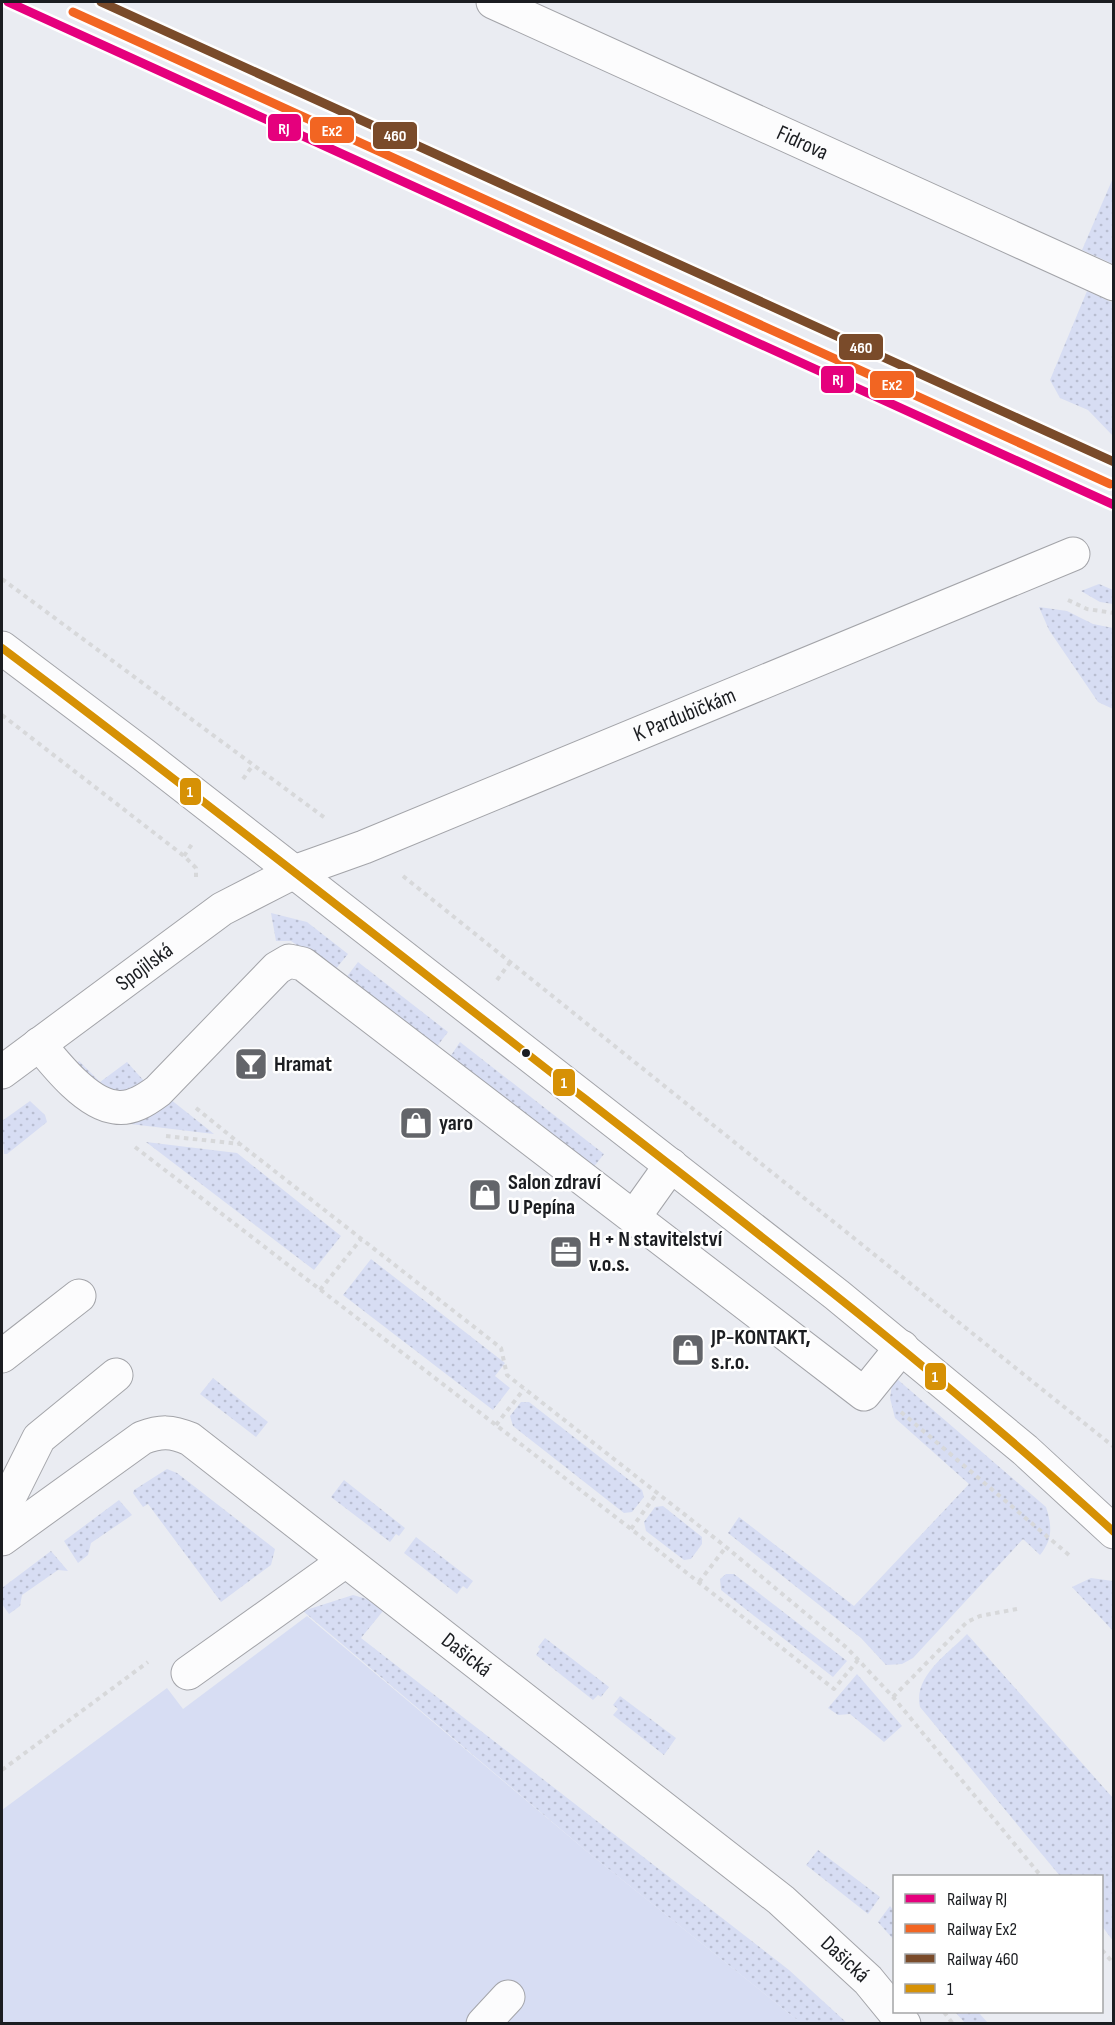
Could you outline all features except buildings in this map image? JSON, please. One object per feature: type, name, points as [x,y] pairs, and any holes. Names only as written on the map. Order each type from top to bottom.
[{"type":"street","name":"Fidrova","points":[[493,2],[1113,284]]},
{"type":"street","name":"K Pardubičkám","points":[[294,872],[364,848],[1073,554]]},
{"type":"street","points":[[2,648],[294,872],[902,1347],[1025,1450],[1113,1532]]},
{"type":"street","name":"Spojilská","points":[[2,1072],[222,909],[294,872]]},
{"type":"street","points":[[39,1044],[80,1088],[96,1100],[115,1107],[135,1105],[166,1083],[277,968],[289,961],[303,964],[864,1394],[902,1347]]},
{"type":"street","points":[[634,1217],[671,1165]]},
{"type":"street","points":[[2,1356],[79,1296]]},
{"type":"street","points":[[8,1516],[39,1438],[116,1375]]},
{"type":"street","name":"Dašická","points":[[8,1516],[142,1438],[158,1432],[173,1432],[207,1450],[345,1561],[781,1900],[868,1980],[893,2011]]},
{"type":"street","points":[[188,1673],[345,1561]]},
{"type":"street","points":[[483,2024],[508,1997]]},
{"type":"path","points":[[2,579],[364,848],[501,954],[1113,1447]]},
{"type":"path","points":[[1072,603],[1088,609],[1113,613]]},
{"type":"path","points":[[2,715],[184,856],[196,868],[195,886]]},
{"type":"path","points":[[166,1083],[240,1144],[501,1348],[507,1375],[726,1547],[858,1660],[893,1697],[1040,1875]]},
{"type":"path","points":[[160,1135],[240,1144]]},
{"type":"path","points":[[134,1146],[631,1529],[834,1689],[858,1660]]},
{"type":"path","points":[[320,1290],[361,1239]]},
{"type":"path","points":[[871,1386],[1069,1555]]},
{"type":"path","points":[[496,1425],[524,1389]]},
{"type":"path","points":[[631,1529],[657,1493]]},
{"type":"path","points":[[699,1582],[726,1547]]},
{"type":"path","points":[[893,1697],[967,1622],[980,1616],[1017,1610]]},
{"type":"path","points":[[1103,1952],[1113,1964]]},
{"type":"shaded area","points":[[1113,178],[1114,264],[1082,250]]},
{"type":"shaded area","points":[[1087,291],[1113,303],[1113,436],[1088,410],[1060,398],[1050,380]]},
{"type":"shaded area","points":[[1099,584],[1113,590],[1113,604],[1100,602],[1081,591]]},
{"type":"shaded area","points":[[1039,607],[1067,611],[1093,624],[1113,628],[1113,709],[1098,702],[1049,630]]},
{"type":"shaded area","points":[[271,913],[307,922],[348,954],[334,971],[291,941],[276,941]]},
{"type":"shaded area","points":[[358,962],[448,1032],[435,1049],[345,979]]},
{"type":"shaded area","points":[[460,1042],[604,1154],[592,1169],[448,1060]]},
{"type":"shaded area","points":[[79,1061],[100,1082],[127,1062],[145,1082],[124,1091],[108,1090],[73,1067]]},
{"type":"shaded area","points":[[170,1099],[214,1134],[122,1123]]},
{"type":"shaded area","points":[[30,1101],[45,1115],[47,1122],[4,1154],[2,1121]]},
{"type":"shaded area","points":[[146,1142],[237,1153],[341,1236],[314,1270]]},
{"type":"shaded area","points":[[371,1259],[505,1363],[495,1376],[510,1388],[493,1410],[343,1295]]},
{"type":"shaded area","points":[[213,1378],[268,1422],[256,1437],[200,1394]]},
{"type":"shaded area","points":[[897,1379],[1046,1507],[1050,1532],[1040,1555],[1023,1539],[913,1658],[902,1664],[886,1665],[861,1638],[728,1533],[739,1517],[854,1606],[969,1484],[895,1418],[890,1398],[892,1385]]},
{"type":"shaded area","points":[[521,1402],[529,1402],[642,1490],[644,1497],[632,1512],[624,1513],[513,1426],[510,1416]]},
{"type":"shaded area","points":[[167,1469],[177,1473],[275,1549],[271,1565],[221,1602],[148,1504],[143,1507],[133,1493],[134,1490]]},
{"type":"shaded area","points":[[344,1480],[405,1528],[399,1536],[396,1534],[390,1542],[331,1497]]},
{"type":"shaded area","points":[[119,1500],[132,1515],[91,1543],[88,1555],[78,1563],[64,1541]]},
{"type":"shaded area","points":[[663,1506],[702,1537],[702,1544],[691,1559],[684,1560],[646,1531],[644,1522],[655,1507]]},
{"type":"shaded area","points":[[416,1537],[473,1581],[467,1589],[463,1586],[457,1594],[404,1553]]},
{"type":"shaded area","points":[[51,1551],[68,1571],[58,1570],[22,1595],[20,1606],[9,1614],[2,1604],[2,1588]]},
{"type":"shaded area","points":[[726,1574],[734,1574],[847,1661],[833,1677],[721,1590],[720,1579]]},
{"type":"shaded area","points":[[1091,1578],[1113,1581],[1113,1631],[1072,1587]]},
{"type":"shaded area","points":[[353,1595],[367,1599],[383,1611],[361,1638],[789,1970],[847,2023],[801,2023],[590,1854],[303,1611]]},
{"type":"shaded area","points":[[307,1616],[590,1854],[801,2023],[2,2023],[2,1810],[167,1688],[183,1709]]},
{"type":"shaded area","points":[[967,1634],[1113,1798],[1113,1941],[1103,1927],[1103,1875],[1059,1875],[920,1707],[919,1696],[922,1685],[942,1658]]},
{"type":"shaded area","points":[[545,1638],[609,1687],[601,1697],[598,1695],[593,1700],[536,1655],[540,1649],[538,1647]]},
{"type":"shaded area","points":[[857,1674],[902,1726],[884,1742],[850,1714],[838,1715],[828,1708]]},
{"type":"shaded area","points":[[620,1696],[676,1738],[664,1755],[613,1715],[618,1709],[613,1705]]},
{"type":"shaded area","points":[[818,1850],[880,1897],[868,1914],[806,1865]]},
{"type":"shaded area","points":[[890,1906],[893,1910],[893,1939],[878,1922]]},
{"type":"shaded area","points":[[956,2013],[979,2013],[988,2023],[965,2023]]},
{"type":"rail line","name":"RJ","points":[[8,2],[1114,505]]},
{"type":"rail line","name":"460","points":[[101,2],[1114,462]]},
{"type":"rail line","name":"Ex2","points":[[73,12],[1110,484]]},
{"type":"transit line","name":"1","points":[[2,648],[221,815],[786,1256],[985,1418],[1114,1532]]},
{"type":"place","name":"Hramat","points":[[251,1064]]},
{"type":"place","name":"yaro","points":[[416,1123]]},
{"type":"place","name":"Salon zdraví U Pepína","points":[[485,1195]]},
{"type":"place","name":"H + N stavitelství v.o.s.","points":[[566,1252]]},
{"type":"place","name":"JP-KONTAKT, s.r.o.","points":[[688,1350]]}]
